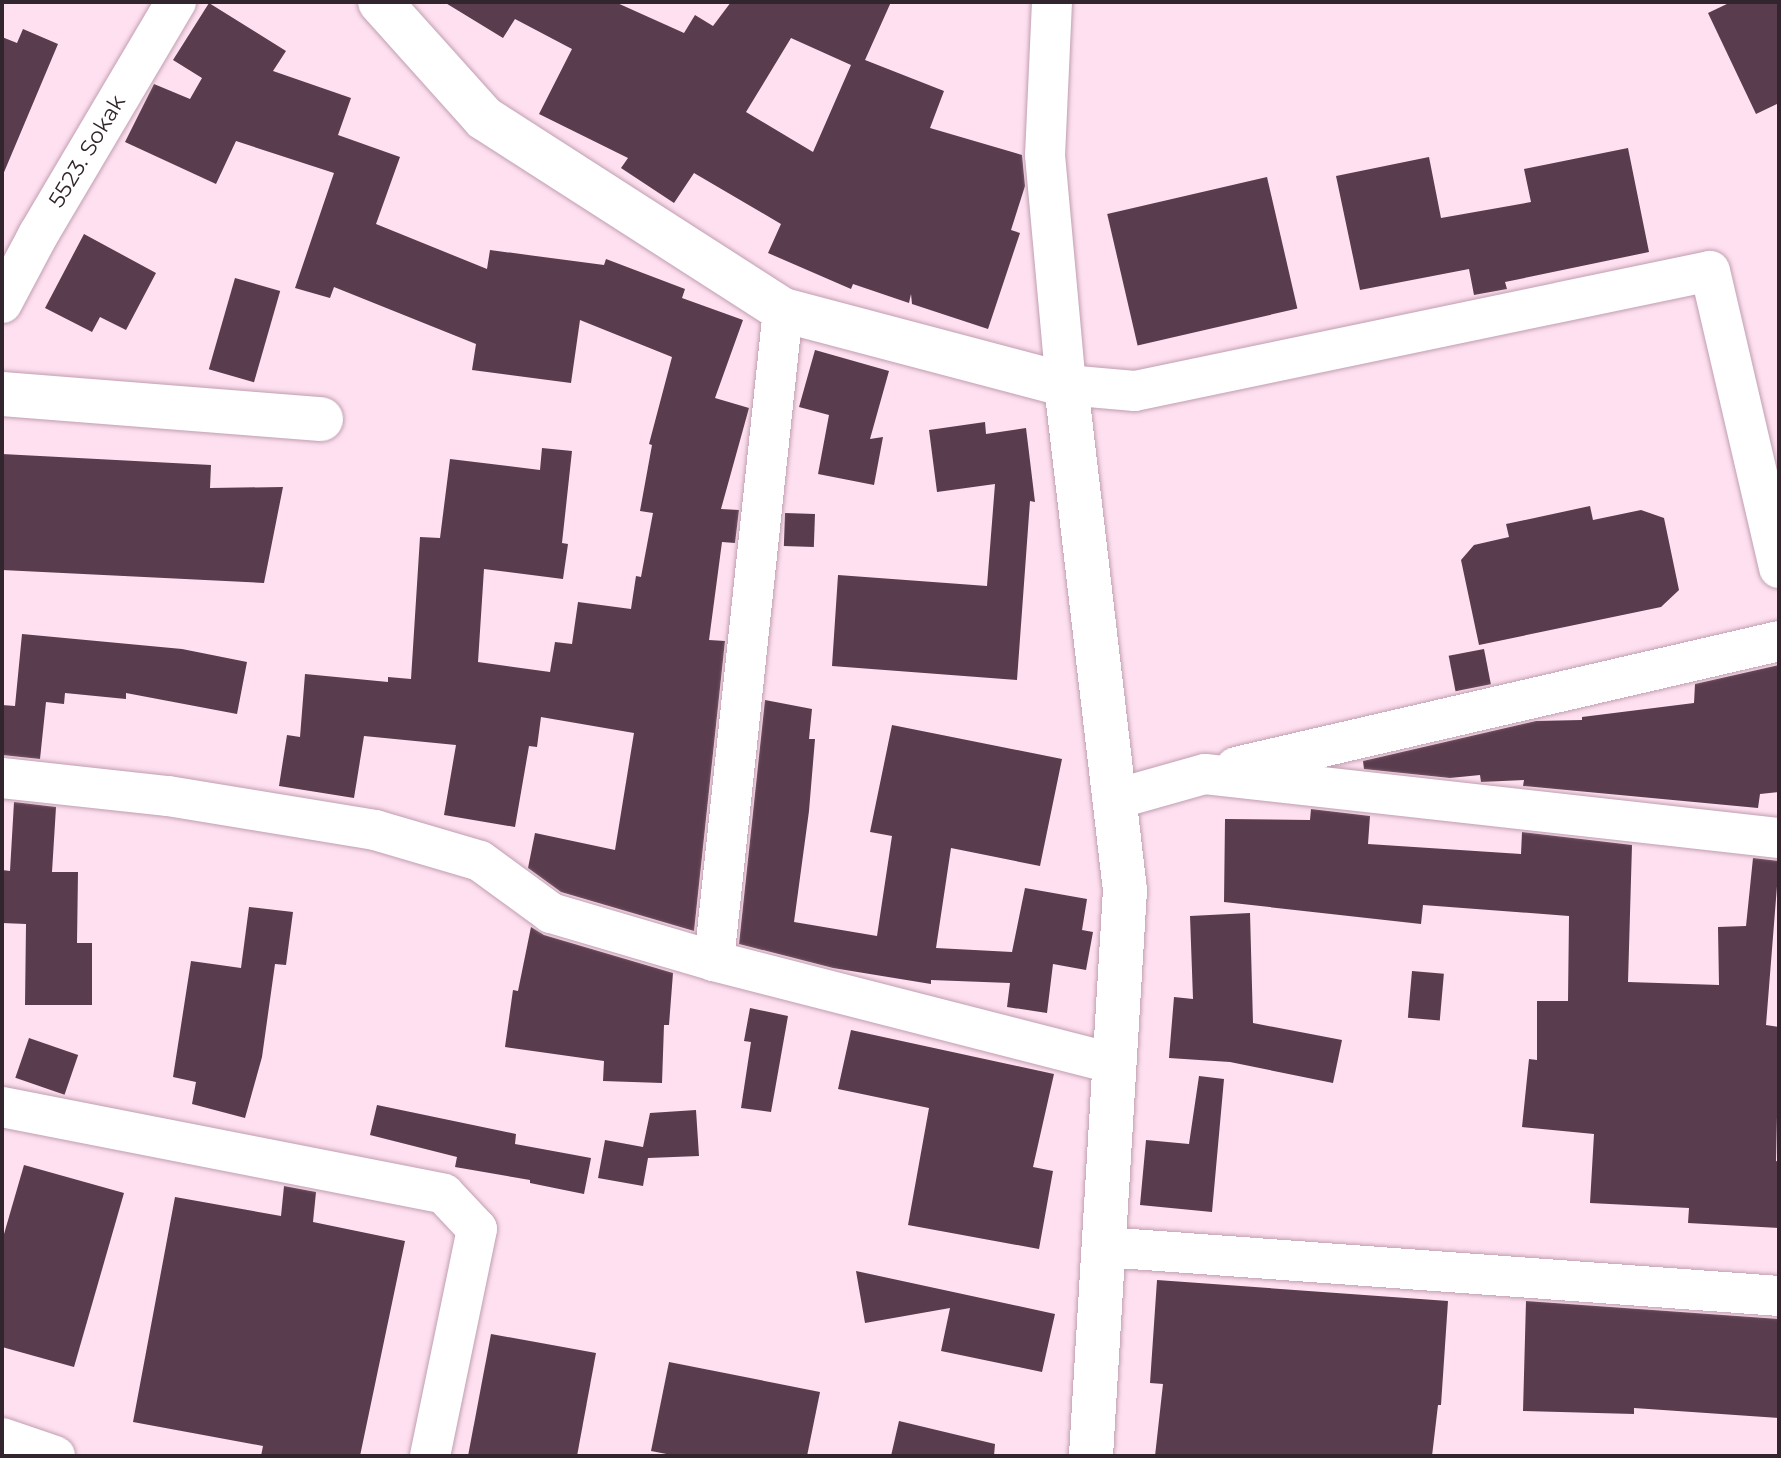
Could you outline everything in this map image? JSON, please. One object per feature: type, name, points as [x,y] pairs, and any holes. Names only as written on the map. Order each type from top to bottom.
[{"type":"street","name":"5523. Sokak","points":[[2,303],[38,235],[176,2]]},
{"type":"street","points":[[380,2],[484,118],[783,310],[1066,385],[1135,391],[1710,271],[1779,568]]},
{"type":"street","points":[[1052,2],[1045,155],[1066,385],[1125,890],[1091,1456]]},
{"type":"street","points":[[714,961],[783,310]]},
{"type":"street","points":[[2,394],[321,419]]},
{"type":"street","points":[[1116,799],[1205,774],[1779,641]]},
{"type":"street","points":[[1205,774],[1779,838]]},
{"type":"street","points":[[2,778],[168,796],[375,830],[480,861],[551,913],[714,961],[1114,1064]]},
{"type":"street","points":[[2,1107],[444,1194],[477,1229],[463,1311],[430,1456]]},
{"type":"street","points":[[1104,1247],[1779,1296]]},
{"type":"street","points":[[2,1438],[55,1456]]},
{"type":"building","points":[[444,2],[615,2],[684,33],[695,15],[713,26],[731,2],[891,2],[865,60],[944,91],[930,128],[1022,155],[1025,186],[1011,230],[1020,233],[988,329],[912,304],[911,294],[909,303],[853,284],[851,289],[768,253],[781,224],[694,173],[674,203],[621,168],[628,158],[539,114],[572,49],[515,19],[503,38]],"holes":[[[791,38],[851,65],[813,152],[746,112]]]},
{"type":"building","points":[[1731,2],[1779,2],[1779,103],[1756,114],[1708,13]]},
{"type":"building","points":[[209,3],[286,51],[273,71],[351,98],[338,135],[400,157],[376,224],[487,269],[490,250],[604,265],[606,259],[685,289],[682,298],[743,320],[715,398],[749,408],[721,509],[739,510],[735,543],[722,542],[709,640],[725,641],[694,931],[561,892],[528,868],[535,833],[615,850],[634,733],[541,717],[537,747],[529,746],[515,827],[444,815],[456,745],[364,736],[354,798],[279,786],[287,735],[300,737],[305,674],[388,682],[388,677],[411,679],[420,537],[440,538],[450,459],[540,470],[542,448],[572,451],[562,543],[568,544],[563,579],[484,569],[478,662],[550,672],[555,642],[572,644],[578,602],[631,609],[636,576],[641,577],[653,513],[640,511],[652,445],[649,444],[672,357],[580,320],[571,383],[472,370],[476,344],[334,287],[330,298],[295,288],[334,173],[236,141],[216,184],[125,142],[154,84],[190,99],[202,78],[173,60]]},
{"type":"building","points":[[23,29],[58,44],[2,177],[2,37],[17,43]]},
{"type":"building","points":[[1628,148],[1649,252],[1505,282],[1507,289],[1474,295],[1469,269],[1360,290],[1336,176],[1429,157],[1441,218],[1531,202],[1524,169]]},
{"type":"building","points":[[1267,177],[1297,309],[1138,345],[1107,214]]},
{"type":"building","points":[[84,234],[156,273],[126,330],[100,317],[92,332],[45,308]]},
{"type":"building","points":[[235,278],[280,291],[254,382],[209,369]]},
{"type":"building","points":[[815,350],[889,371],[870,439],[883,437],[874,485],[818,474],[829,415],[799,407]]},
{"type":"building","points":[[985,422],[986,434],[1026,428],[1035,502],[1030,501],[1017,680],[832,666],[838,575],[987,586],[995,484],[937,492],[929,430]]},
{"type":"building","points":[[2,454],[211,465],[210,488],[283,487],[264,583],[2,570]]},
{"type":"building","points":[[1590,506],[1593,520],[1641,510],[1664,518],[1679,590],[1661,607],[1479,645],[1461,560],[1474,545],[1509,537],[1506,524]]},
{"type":"building","points":[[785,513],[815,514],[814,547],[784,546]]},
{"type":"building","points":[[22,634],[182,649],[247,662],[237,714],[126,693],[126,699],[65,693],[64,704],[46,702],[40,759],[2,755],[2,705],[15,706]]},
{"type":"building","points":[[1484,649],[1491,684],[1456,691],[1449,656]]},
{"type":"building","points":[[1779,665],[1779,792],[1760,794],[1758,808],[1523,786],[1524,780],[1481,782],[1480,775],[1450,778],[1364,769],[1363,761],[1536,721],[1582,720],[1582,717],[1694,703],[1695,684]]},
{"type":"building","points":[[765,700],[812,709],[809,739],[815,739],[809,811],[794,922],[877,936],[892,836],[870,832],[892,725],[1062,759],[1040,866],[951,848],[936,948],[1012,952],[1025,888],[1087,899],[1082,930],[1093,932],[1086,970],[1053,964],[1047,1013],[1007,1007],[1010,983],[931,980],[931,984],[833,968],[739,944]]},
{"type":"building","points":[[14,802],[56,807],[52,872],[78,872],[77,943],[92,943],[92,1005],[25,1005],[26,924],[2,923],[2,870],[10,871]]},
{"type":"building","points":[[1311,809],[1370,816],[1368,844],[1521,854],[1522,832],[1632,845],[1628,982],[1719,985],[1718,927],[1746,926],[1753,858],[1779,861],[1766,1025],[1779,1027],[1776,1161],[1779,1162],[1779,1228],[1688,1223],[1689,1208],[1590,1203],[1594,1134],[1522,1127],[1529,1059],[1537,1060],[1537,1001],[1568,1001],[1569,916],[1423,905],[1421,924],[1224,902],[1225,819],[1310,820]]},
{"type":"building","points":[[249,907],[293,912],[286,965],[275,964],[262,1057],[245,1118],[192,1104],[196,1082],[173,1077],[191,961],[241,968]]},
{"type":"building","points":[[1250,913],[1253,1023],[1342,1040],[1333,1083],[1230,1062],[1169,1058],[1174,997],[1193,999],[1190,916]]},
{"type":"building","points":[[531,927],[544,935],[673,973],[669,1025],[664,1025],[662,1083],[603,1081],[604,1061],[505,1047],[513,990],[518,991]]},
{"type":"building","points":[[1412,971],[1444,974],[1440,1021],[1408,1018]]},
{"type":"building","points":[[750,1008],[788,1016],[771,1112],[741,1108],[751,1042],[744,1041]]},
{"type":"building","points":[[851,1030],[1054,1074],[1033,1167],[1053,1171],[1039,1249],[908,1225],[929,1108],[838,1089]]},
{"type":"building","points":[[29,1038],[78,1055],[64,1095],[15,1078]]},
{"type":"building","points":[[1199,1076],[1224,1079],[1212,1212],[1140,1205],[1146,1140],[1189,1144]]},
{"type":"building","points":[[377,1105],[516,1134],[515,1144],[591,1158],[584,1194],[530,1183],[530,1180],[455,1167],[457,1157],[370,1135]]},
{"type":"building","points":[[696,1110],[699,1156],[648,1158],[643,1186],[598,1178],[605,1140],[643,1147],[650,1113]]},
{"type":"building","points":[[24,1165],[124,1193],[74,1367],[2,1347],[2,1241]]},
{"type":"building","points":[[284,1186],[316,1192],[313,1222],[405,1241],[360,1456],[261,1456],[263,1446],[133,1422],[175,1197],[281,1216]]},
{"type":"building","points":[[856,1271],[1055,1314],[1042,1372],[941,1351],[950,1308],[865,1323]]},
{"type":"building","points":[[1157,1280],[1448,1301],[1441,1405],[1438,1405],[1432,1456],[1155,1456],[1163,1384],[1150,1383]]},
{"type":"building","points":[[1526,1301],[1779,1319],[1779,1418],[1634,1408],[1634,1414],[1523,1411]]},
{"type":"building","points":[[491,1334],[596,1353],[577,1456],[468,1456]]},
{"type":"building","points":[[669,1362],[820,1392],[807,1456],[677,1456],[651,1451]]},
{"type":"building","points":[[899,1421],[995,1444],[994,1456],[891,1456]]}]
